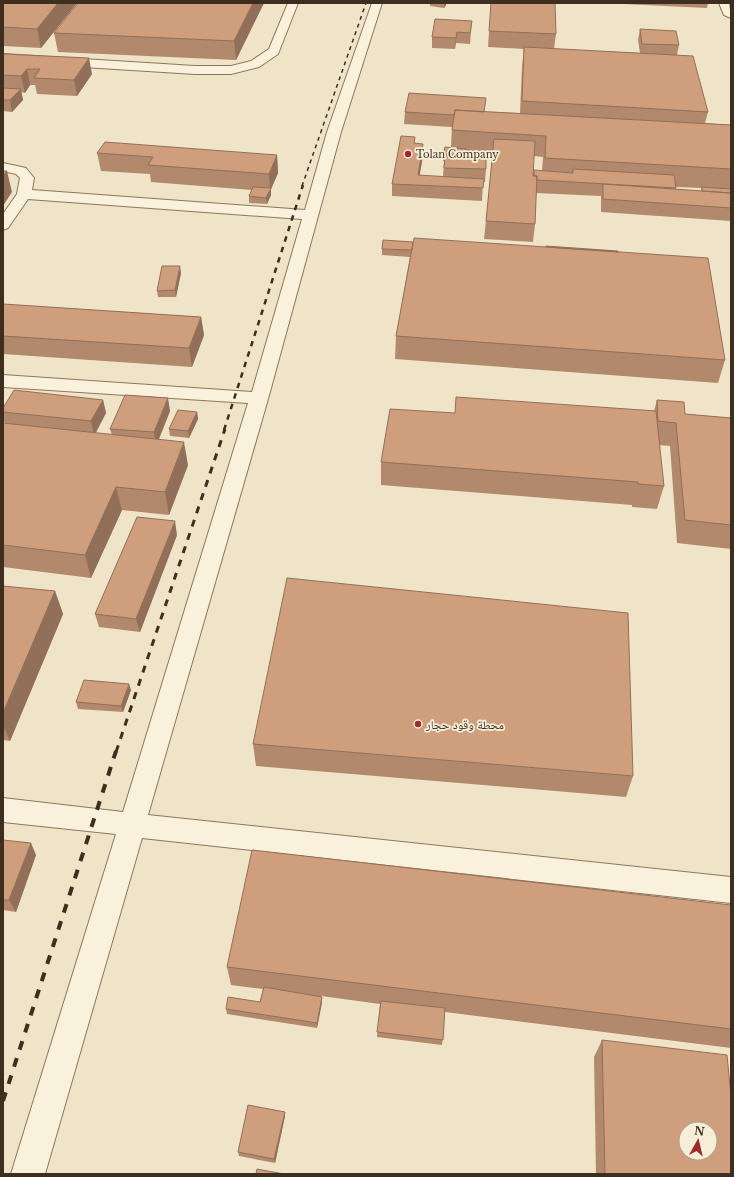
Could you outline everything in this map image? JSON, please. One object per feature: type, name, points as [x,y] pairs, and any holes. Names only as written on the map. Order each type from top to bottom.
[{"type":"street","points":[[3,58],[194,70],[231,70],[255,64],[274,51],[293,3]]},
{"type":"street","points":[[28,1174],[259,399],[334,132],[377,3]]},
{"type":"street","points":[[724,3],[728,13],[731,15]]},
{"type":"street","points":[[3,167],[20,171],[27,178],[24,194],[3,225]]},
{"type":"street","points":[[24,194],[144,204],[311,214]]},
{"type":"street","points":[[3,381],[236,396],[259,399]]},
{"type":"street","points":[[3,810],[731,890]]},
{"type":"building","points":[[3,3],[58,3],[37,29],[3,27]]},
{"type":"building","points":[[78,3],[253,3],[234,41],[54,33]]},
{"type":"building","points":[[491,3],[555,3],[556,34],[489,31]]},
{"type":"building","points":[[435,19],[472,21],[470,33],[457,32],[456,38],[432,37]]},
{"type":"building","points":[[640,29],[676,31],[679,45],[642,44]]},
{"type":"building","points":[[524,47],[693,56],[708,112],[522,101]]},
{"type":"building","points":[[3,54],[89,58],[74,80],[34,78],[40,69],[27,69],[21,76],[3,75]]},
{"type":"building","points":[[3,88],[21,89],[10,100],[3,100]]},
{"type":"building","points":[[409,93],[486,98],[484,112],[455,110],[454,115],[405,112]]},
{"type":"building","points":[[455,110],[731,125],[731,169],[545,158],[546,136],[452,130]]},
{"type":"building","points":[[401,136],[415,137],[414,143],[423,144],[418,175],[484,179],[483,188],[392,184]]},
{"type":"building","points":[[494,139],[535,141],[533,176],[537,176],[535,224],[486,221]]},
{"type":"building","points":[[105,142],[277,155],[269,174],[148,165],[153,157],[97,153]]},
{"type":"building","points":[[445,147],[466,149],[464,156],[443,154]]},
{"type":"building","points":[[466,155],[486,156],[486,169],[444,168],[445,157],[466,158]]},
{"type":"building","points":[[573,169],[674,175],[676,188],[537,180],[537,176],[534,176],[534,170],[573,173]]},
{"type":"building","points":[[603,184],[731,193],[731,208],[603,199]]},
{"type":"building","points":[[253,187],[271,188],[266,198],[249,196]]},
{"type":"building","points":[[702,187],[731,189],[731,193],[702,191]]},
{"type":"building","points":[[414,238],[708,258],[725,360],[396,336]]},
{"type":"building","points":[[383,240],[413,242],[412,250],[382,249]]},
{"type":"building","points":[[546,247],[618,251],[618,252]]},
{"type":"building","points":[[162,266],[180,266],[175,290],[157,291]]},
{"type":"building","points":[[3,304],[201,317],[189,348],[3,336]]},
{"type":"building","points":[[14,390],[103,400],[91,421],[3,412],[3,408]]},
{"type":"building","points":[[125,395],[168,398],[154,432],[110,429]]},
{"type":"building","points":[[456,397],[656,411],[664,486],[638,484],[638,482],[381,462],[390,409],[455,413]]},
{"type":"building","points":[[657,400],[684,402],[685,414],[731,418],[731,525],[685,520],[676,423],[658,421]]},
{"type":"building","points":[[178,410],[197,412],[188,431],[169,429]]},
{"type":"building","points":[[3,423],[184,442],[165,492],[116,487],[85,555],[3,545]]},
{"type":"building","points":[[137,517],[175,521],[136,619],[95,614]]},
{"type":"building","points":[[287,578],[628,613],[633,776],[253,744]]},
{"type":"building","points":[[3,586],[55,591],[3,713]]},
{"type":"building","points":[[84,680],[129,684],[121,706],[76,702]]},
{"type":"building","points":[[3,840],[31,843],[9,900],[3,900]]},
{"type":"building","points":[[252,850],[731,905],[731,1029],[227,967]]},
{"type":"building","points":[[264,987],[322,997],[317,1023],[226,1009],[228,997],[260,1002]]},
{"type":"building","points":[[381,1001],[445,1008],[443,1040],[377,1032]]},
{"type":"building","points":[[602,1040],[727,1055],[731,1096],[731,1174],[605,1174]]},
{"type":"building","points":[[248,1105],[285,1112],[274,1159],[238,1152]]},
{"type":"building","points":[[257,1169],[284,1174],[256,1174]]},
{"type":"railway","points":[[302,186],[366,3]]},
{"type":"railway","points":[[224,430],[303,185]]},
{"type":"railway","points":[[116,752],[225,429]]},
{"type":"railway","points":[[3,1101],[116,751]]},
{"type":"place","name":"Tolan Company","points":[[408,154]]},
{"type":"place","name":"محطة وقود حجار","points":[[418,724]]}]
